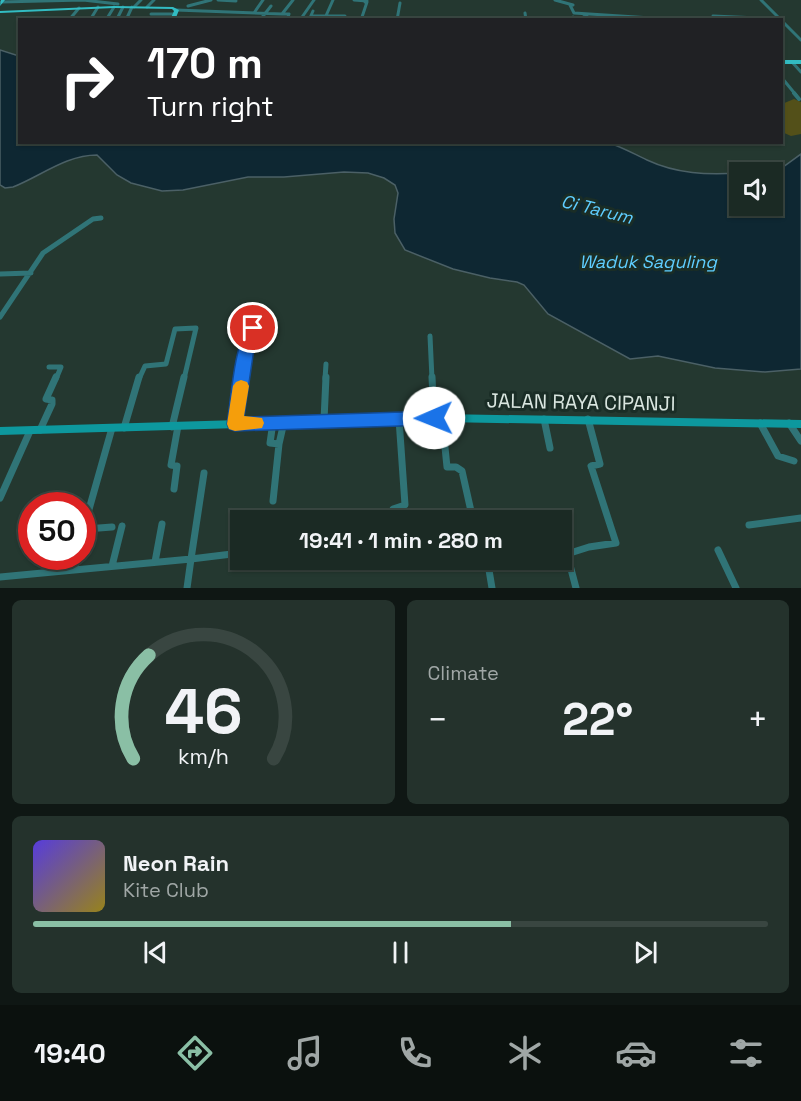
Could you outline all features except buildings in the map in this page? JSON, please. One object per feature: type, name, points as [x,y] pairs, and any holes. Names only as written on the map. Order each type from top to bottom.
[{"type":"highway","points":[[0,12],[118,6],[147,7],[175,11],[173,18]]},
{"type":"highway","points":[[783,62],[801,62]]},
{"type":"main road","name":"JALAN RAYA CIPANJI","points":[[0,431],[438,418],[801,424]]},
{"type":"street","points":[[41,10],[50,0]]},
{"type":"street","points":[[1,2],[83,0],[118,6]]},
{"type":"street","points":[[127,18],[133,7],[141,0]]},
{"type":"street","points":[[147,7],[154,0]]},
{"type":"street","points":[[175,11],[211,0]]},
{"type":"street","points":[[218,0],[236,1]]},
{"type":"street","points":[[248,18],[263,0]]},
{"type":"street","points":[[282,14],[293,0]]},
{"type":"street","points":[[301,18],[314,0]]},
{"type":"street","points":[[325,18],[333,0]]},
{"type":"street","points":[[354,0],[368,0]]},
{"type":"street","points":[[557,1],[568,0],[573,4],[570,6],[573,13],[652,18]]},
{"type":"street","points":[[761,0],[781,18]]},
{"type":"street","points":[[557,1],[570,6]]},
{"type":"street","points":[[397,18],[400,3]]},
{"type":"street","points":[[118,6],[118,17]]},
{"type":"street","points":[[108,18],[118,6]]},
{"type":"street","points":[[261,18],[271,6]]},
{"type":"street","points":[[71,18],[79,8]]},
{"type":"street","points":[[91,18],[98,8]]},
{"type":"street","points":[[605,8],[608,15]]},
{"type":"street","points":[[151,14],[194,9],[211,12],[290,14],[288,18]]},
{"type":"street","points":[[313,11],[310,18],[345,16]]},
{"type":"street","points":[[525,13],[526,18]]},
{"type":"street","points":[[582,13],[589,18]]},
{"type":"street","points":[[713,16],[759,18]]},
{"type":"street","points":[[783,20],[801,40]]},
{"type":"street","points":[[792,62],[801,72]]},
{"type":"street","points":[[783,79],[799,99]]},
{"type":"street","points":[[0,317],[46,250],[69,238],[93,219],[101,218]]},
{"type":"street","points":[[0,274],[31,273]]},
{"type":"street","points":[[235,424],[247,349],[259,307]]},
{"type":"street","points":[[124,428],[140,374],[145,366],[166,364],[175,329],[196,328],[175,427],[171,465],[177,466],[174,489]]},
{"type":"street","points":[[429,336],[438,418],[447,467],[456,467],[462,471],[471,510]]},
{"type":"street","points":[[324,420],[326,364]]},
{"type":"street","points":[[40,430],[52,404],[52,400],[46,399],[61,367],[49,367]]},
{"type":"street","points":[[393,510],[405,505],[399,419]]},
{"type":"street","points":[[544,419],[550,448]]},
{"type":"street","points":[[576,588],[567,554],[589,547],[616,543],[591,466],[600,464],[588,419]]},
{"type":"street","points":[[273,422],[270,442],[279,444]]},
{"type":"street","points":[[273,501],[279,444],[284,422]]},
{"type":"street","points":[[760,423],[778,456],[794,461]]},
{"type":"street","points":[[789,423],[801,441]]},
{"type":"street","points":[[112,428],[84,527],[86,529],[112,527]]},
{"type":"street","points":[[0,498],[30,431]]},
{"type":"street","points":[[187,588],[204,473]]},
{"type":"street","points":[[749,525],[801,518]]},
{"type":"street","points":[[155,562],[162,524]]},
{"type":"street","points":[[112,566],[122,526]]},
{"type":"street","points":[[718,550],[736,588]]},
{"type":"street","points":[[96,568],[230,555]]},
{"type":"street","points":[[0,577],[74,570]]},
{"type":"street","points":[[489,570],[492,588]]},
{"type":"shaded area","points":[[794,99],[801,102],[801,134],[791,136],[783,132],[783,104]]},
{"type":"water","name":"Waduk Saguling","points":[[0,50],[18,56],[18,144],[611,144],[658,165],[681,171],[729,173],[729,216],[783,216],[783,167],[801,154],[801,369],[765,372],[715,368],[658,356],[630,359],[548,314],[524,285],[453,269],[405,250],[395,233],[394,219],[398,193],[395,185],[384,178],[368,173],[248,177],[183,190],[162,191],[131,183],[117,175],[97,155],[75,158],[13,187],[5,188],[0,185]]},
{"type":"slow traffic","points":[[241,386],[235,424],[256,423]]},
{"type":"route","points":[[253,328],[247,349],[235,424],[434,418]]},
{"type":"water label","name":"Ci Tarum","points":[[597,209]]}]
